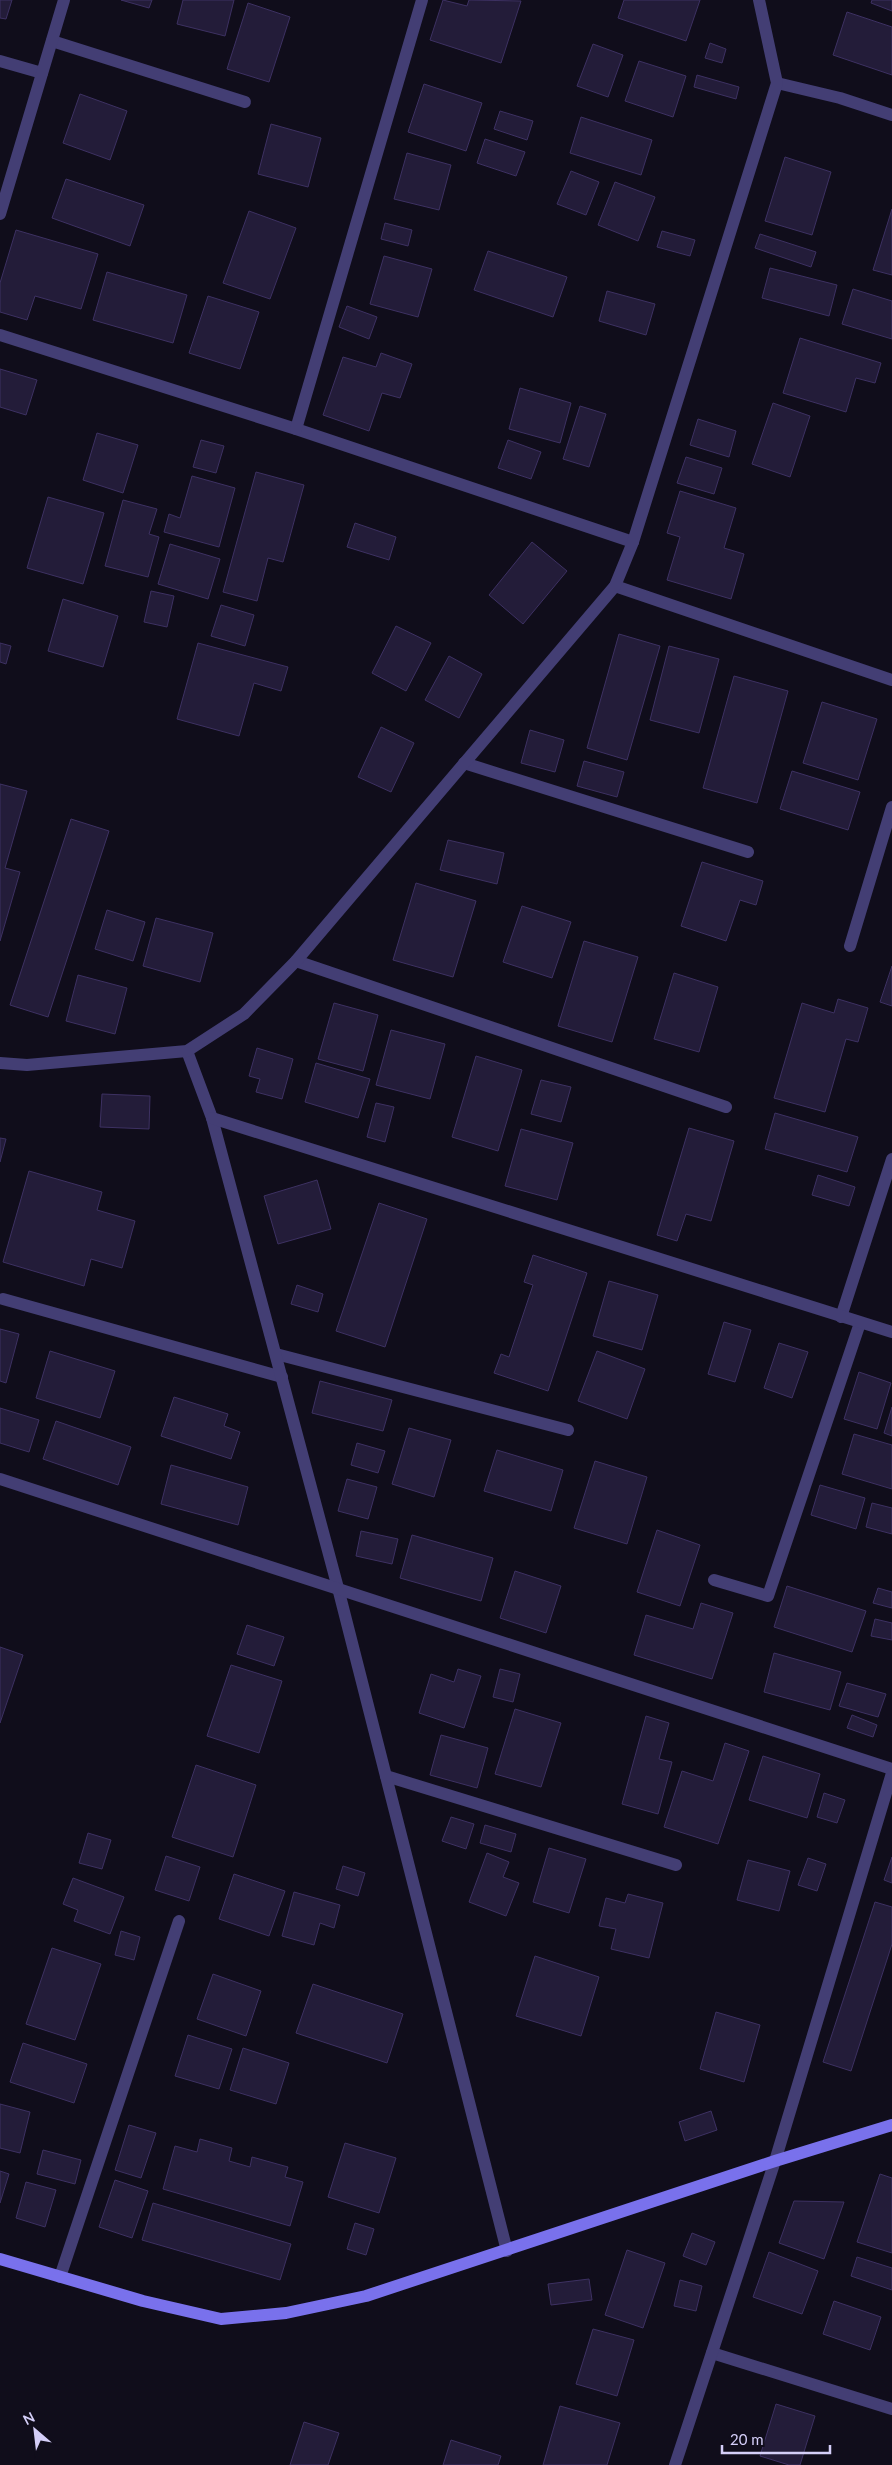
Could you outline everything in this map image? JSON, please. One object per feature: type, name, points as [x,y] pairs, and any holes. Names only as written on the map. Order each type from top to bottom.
[{"type":"street","points":[[0,214],[64,0]]},
{"type":"street","points":[[296,429],[422,0]]},
{"type":"street","points":[[0,1063],[27,1065],[187,1051],[244,1014],[296,961],[615,586],[633,542],[777,83],[759,0]]},
{"type":"street","points":[[52,41],[245,102]]},
{"type":"street","points":[[0,61],[42,73]]},
{"type":"street","points":[[777,83],[840,98],[892,115]]},
{"type":"street","points":[[0,335],[296,429],[633,542]]},
{"type":"street","points":[[615,586],[892,680]]},
{"type":"street","points":[[464,763],[748,852]]},
{"type":"street","points":[[850,946],[892,807]]},
{"type":"street","points":[[296,961],[726,1107]]},
{"type":"street","points":[[187,1051],[212,1118],[276,1354],[338,1588],[507,2251]]},
{"type":"street","points":[[212,1118],[892,1332]]},
{"type":"street","points":[[841,1317],[892,1158]]},
{"type":"street","points":[[3,1299],[282,1377]]},
{"type":"street","points":[[714,1580],[768,1596],[860,1323]]},
{"type":"street","points":[[276,1354],[568,1430]]},
{"type":"street","points":[[0,1479],[892,1769]]},
{"type":"street","points":[[675,2465],[775,2161],[892,1774]]},
{"type":"street","points":[[386,1776],[676,1865]]},
{"type":"street","points":[[60,2277],[179,1922]]},
{"type":"street","points":[[0,2259],[143,2301],[221,2318],[286,2313],[366,2296],[775,2161],[892,2125]]},
{"type":"street","points":[[712,2354],[892,2409]]},
{"type":"building","points":[[0,0],[12,0],[6,19],[0,18]]},
{"type":"building","points":[[121,0],[152,0],[149,8]]},
{"type":"building","points":[[183,0],[234,0],[225,36],[177,24]]},
{"type":"building","points":[[443,0],[467,6],[469,0],[521,1],[501,63],[430,40]]},
{"type":"building","points":[[624,0],[700,0],[686,41],[618,18]]},
{"type":"building","points":[[872,0],[892,0],[892,11],[871,3]]},
{"type":"building","points":[[248,3],[290,17],[269,82],[227,69]]},
{"type":"building","points":[[847,12],[892,27],[892,75],[833,55]]},
{"type":"building","points":[[710,43],[726,49],[722,63],[705,58]]},
{"type":"building","points":[[593,44],[623,55],[608,97],[577,86]]},
{"type":"building","points":[[639,61],[686,76],[673,117],[625,101]]},
{"type":"building","points":[[697,75],[739,87],[736,99],[694,87]]},
{"type":"building","points":[[424,84],[482,103],[466,151],[408,132]]},
{"type":"building","points":[[80,94],[127,111],[110,160],[63,143]]},
{"type":"building","points":[[500,111],[533,121],[527,140],[494,129]]},
{"type":"building","points":[[581,117],[652,140],[641,175],[570,153]]},
{"type":"building","points":[[271,124],[321,138],[308,187],[258,174]]},
{"type":"building","points":[[485,139],[525,152],[516,176],[477,163]]},
{"type":"building","points":[[407,153],[451,165],[439,210],[394,199]]},
{"type":"building","points":[[785,157],[831,172],[812,235],[765,221]]},
{"type":"building","points":[[571,171],[599,182],[586,215],[557,204]]},
{"type":"building","points":[[66,179],[144,205],[130,246],[52,218]]},
{"type":"building","points":[[615,182],[655,197],[638,241],[598,225]]},
{"type":"building","points":[[892,209],[892,275],[873,270]]},
{"type":"building","points":[[249,211],[296,228],[270,299],[223,283]]},
{"type":"building","points":[[385,223],[412,230],[408,246],[381,239]]},
{"type":"building","points":[[16,230],[98,254],[81,309],[35,296],[27,320],[0,312],[0,283]]},
{"type":"building","points":[[662,231],[695,240],[690,256],[657,247]]},
{"type":"building","points":[[760,234],[816,252],[811,267],[755,248]]},
{"type":"building","points":[[488,251],[567,277],[553,317],[474,290]]},
{"type":"building","points":[[384,256],[432,269],[418,317],[370,304]]},
{"type":"building","points":[[770,268],[837,285],[829,316],[762,298]]},
{"type":"building","points":[[107,272],[187,295],[173,343],[93,320]]},
{"type":"building","points":[[853,289],[892,301],[892,339],[842,324]]},
{"type":"building","points":[[607,291],[655,304],[646,335],[599,321]]},
{"type":"building","points":[[208,296],[259,312],[240,369],[189,353]]},
{"type":"building","points":[[347,306],[377,317],[369,339],[339,327]]},
{"type":"building","points":[[800,338],[881,363],[875,383],[856,378],[846,412],[783,393]]},
{"type":"building","points":[[381,353],[412,364],[400,398],[382,393],[369,431],[323,415],[343,357],[376,367]]},
{"type":"building","points":[[0,369],[37,380],[26,415],[0,407]]},
{"type":"building","points":[[520,388],[571,403],[560,443],[509,429]]},
{"type":"building","points":[[773,403],[810,416],[790,477],[752,464]]},
{"type":"building","points":[[580,406],[606,414],[589,467],[563,459]]},
{"type":"building","points":[[698,419],[736,431],[729,457],[690,445]]},
{"type":"building","points":[[97,433],[138,445],[123,493],[83,480]]},
{"type":"building","points":[[201,440],[224,446],[216,473],[193,467]]},
{"type":"building","points":[[508,440],[541,452],[531,479],[498,468]]},
{"type":"building","points":[[686,457],[722,468],[714,494],[677,483]]},
{"type":"building","points":[[256,472],[304,485],[283,562],[268,558],[257,601],[223,592]]},
{"type":"building","points":[[192,476],[235,488],[219,547],[164,532],[169,514],[180,518]]},
{"type":"building","points":[[680,491],[736,508],[724,548],[744,554],[731,599],[667,580],[680,537],[667,533]]},
{"type":"building","points":[[48,497],[104,513],[83,584],[27,568]]},
{"type":"building","points":[[123,500],[157,509],[149,534],[159,537],[148,577],[105,566]]},
{"type":"building","points":[[355,523],[396,537],[389,560],[347,547]]},
{"type":"building","points":[[532,542],[567,571],[523,624],[489,595]]},
{"type":"building","points":[[170,544],[220,559],[208,599],[158,584]]},
{"type":"building","points":[[151,591],[174,596],[167,627],[144,622]]},
{"type":"building","points":[[63,599],[118,616],[103,667],[48,651]]},
{"type":"building","points":[[221,605],[254,615],[245,646],[211,636]]},
{"type":"building","points":[[396,626],[431,643],[406,691],[372,673]]},
{"type":"building","points":[[619,634],[660,646],[627,760],[587,748]]},
{"type":"building","points":[[0,643],[11,646],[6,664],[0,662]]},
{"type":"building","points":[[198,643],[288,667],[281,691],[254,683],[239,736],[177,719]]},
{"type":"building","points":[[669,646],[719,659],[699,733],[650,720]]},
{"type":"building","points":[[449,656],[482,674],[459,718],[425,700]]},
{"type":"building","points":[[734,676],[788,691],[757,803],[703,788]]},
{"type":"building","points":[[822,702],[877,719],[858,780],[803,763]]},
{"type":"building","points":[[381,727],[414,743],[391,792],[358,777]]},
{"type":"building","points":[[530,730],[564,740],[555,772],[521,763]]},
{"type":"building","points":[[584,761],[624,772],[617,797],[577,786]]},
{"type":"building","points":[[792,771],[860,792],[848,830],[780,809]]},
{"type":"building","points":[[0,784],[27,791],[5,868],[20,872],[0,941]]},
{"type":"building","points":[[71,819],[109,831],[48,1017],[10,1005]]},
{"type":"building","points":[[448,840],[504,853],[497,884],[440,870]]},
{"type":"building","points":[[702,862],[763,881],[756,905],[740,900],[726,941],[681,926]]},
{"type":"building","points":[[416,883],[476,901],[453,977],[393,960]]},
{"type":"building","points":[[522,906],[571,922],[552,978],[503,962]]},
{"type":"building","points":[[107,910],[145,922],[133,961],[95,949]]},
{"type":"building","points":[[156,918],[213,933],[200,982],[143,966]]},
{"type":"building","points":[[584,941],[638,957],[612,1042],[558,1026]]},
{"type":"building","points":[[892,966],[892,1006],[880,1002]]},
{"type":"building","points":[[674,973],[718,987],[699,1052],[654,1039]]},
{"type":"building","points":[[78,975],[127,988],[115,1034],[66,1021]]},
{"type":"building","points":[[838,999],[868,1008],[858,1042],[846,1039],[825,1112],[774,1098],[802,1003],[834,1013]]},
{"type":"building","points":[[334,1003],[378,1015],[363,1071],[318,1059]]},
{"type":"building","points":[[391,1030],[445,1044],[430,1099],[376,1085]]},
{"type":"building","points":[[257,1048],[293,1059],[282,1099],[256,1092],[260,1079],[249,1076]]},
{"type":"building","points":[[476,1056],[522,1070],[498,1151],[452,1137]]},
{"type":"building","points":[[316,1063],[370,1079],[358,1118],[305,1102]]},
{"type":"building","points":[[541,1080],[571,1087],[561,1122],[531,1114]]},
{"type":"building","points":[[102,1094],[150,1096],[149,1129],[100,1127]]},
{"type":"building","points":[[376,1103],[394,1107],[385,1142],[367,1137]]},
{"type":"building","points":[[775,1113],[858,1137],[847,1172],[765,1149]]},
{"type":"building","points":[[689,1128],[734,1141],[711,1221],[686,1214],[677,1241],[657,1235]]},
{"type":"building","points":[[521,1129],[573,1143],[557,1200],[505,1186]]},
{"type":"building","points":[[0,1138],[6,1139],[0,1162]]},
{"type":"building","points":[[29,1171],[102,1192],[97,1210],[135,1221],[122,1268],[91,1259],[84,1286],[3,1262]]},
{"type":"building","points":[[818,1175],[855,1187],[849,1206],[812,1195]]},
{"type":"building","points":[[317,1180],[331,1229],[278,1244],[264,1196]]},
{"type":"building","points":[[379,1203],[427,1219],[385,1347],[336,1331]]},
{"type":"building","points":[[533,1255],[587,1273],[548,1391],[494,1373],[501,1354],[509,1357],[533,1285],[524,1282]]},
{"type":"building","points":[[609,1281],[658,1295],[642,1350],[593,1336]]},
{"type":"building","points":[[297,1285],[323,1294],[318,1312],[291,1304]]},
{"type":"building","points":[[724,1322],[751,1330],[735,1382],[708,1374]]},
{"type":"building","points":[[0,1329],[19,1334],[6,1383],[0,1381]]},
{"type":"building","points":[[779,1343],[808,1352],[792,1398],[764,1388]]},
{"type":"building","points":[[50,1351],[115,1371],[100,1418],[36,1398]]},
{"type":"building","points":[[597,1351],[645,1369],[627,1419],[578,1401]]},
{"type":"building","points":[[859,1372],[891,1383],[877,1429],[844,1419]]},
{"type":"building","points":[[320,1381],[392,1400],[383,1431],[312,1413]]},
{"type":"building","points":[[174,1397],[228,1414],[224,1426],[240,1432],[231,1459],[161,1436]]},
{"type":"building","points":[[892,1407],[892,1436],[884,1433]]},
{"type":"building","points":[[0,1408],[39,1420],[29,1452],[0,1443]]},
{"type":"building","points":[[56,1421],[131,1447],[118,1485],[43,1459]]},
{"type":"building","points":[[409,1428],[451,1440],[434,1497],[392,1484]]},
{"type":"building","points":[[854,1434],[892,1445],[892,1489],[842,1474]]},
{"type":"building","points":[[357,1443],[385,1451],[378,1473],[351,1465]]},
{"type":"building","points":[[497,1450],[563,1470],[551,1511],[484,1491]]},
{"type":"building","points":[[595,1461],[647,1477],[627,1544],[574,1528]]},
{"type":"building","points":[[171,1465],[248,1487],[238,1525],[161,1504]]},
{"type":"building","points":[[347,1479],[377,1487],[368,1519],[338,1511]]},
{"type":"building","points":[[820,1485],[865,1498],[856,1529],[811,1515]]},
{"type":"building","points":[[872,1503],[892,1508],[892,1534],[866,1527]]},
{"type":"building","points":[[657,1530],[700,1545],[680,1606],[637,1592]]},
{"type":"building","points":[[361,1531],[398,1539],[392,1564],[356,1556]]},
{"type":"building","points":[[412,1535],[493,1558],[481,1601],[400,1578]]},
{"type":"building","points":[[515,1571],[561,1586],[546,1633],[500,1618]]},
{"type":"building","points":[[787,1586],[866,1611],[852,1652],[774,1627]]},
{"type":"building","points":[[878,1588],[892,1592],[892,1608],[873,1603]]},
{"type":"building","points":[[701,1603],[733,1613],[712,1679],[634,1655],[646,1615],[693,1629]]},
{"type":"building","points":[[875,1619],[892,1623],[892,1640],[871,1636]]},
{"type":"building","points":[[247,1625],[284,1637],[274,1666],[237,1654]]},
{"type":"building","points":[[0,1647],[23,1655],[0,1723]]},
{"type":"building","points":[[774,1653],[841,1672],[830,1710],[764,1692]]},
{"type":"building","points":[[231,1665],[282,1681],[259,1753],[207,1736]]},
{"type":"building","points":[[458,1669],[481,1676],[464,1728],[419,1713],[431,1674],[454,1682]]},
{"type":"building","points":[[500,1669],[520,1674],[513,1702],[493,1697]]},
{"type":"building","points":[[847,1683],[886,1694],[878,1717],[839,1706]]},
{"type":"building","points":[[515,1709],[561,1723],[541,1787],[495,1774]]},
{"type":"building","points":[[852,1715],[877,1725],[873,1737],[847,1728]]},
{"type":"building","points":[[646,1716],[669,1723],[659,1759],[672,1762],[658,1814],[622,1804]]},
{"type":"building","points":[[441,1735],[488,1748],[477,1788],[430,1775]]},
{"type":"building","points":[[725,1743],[749,1751],[718,1844],[664,1827],[682,1771],[713,1781]]},
{"type":"building","points":[[763,1756],[820,1774],[807,1818],[749,1800]]},
{"type":"building","points":[[196,1765],[256,1785],[233,1857],[172,1837]]},
{"type":"building","points":[[824,1793],[845,1800],[837,1823],[817,1817]]},
{"type":"building","points":[[451,1817],[474,1824],[466,1849],[442,1841]]},
{"type":"building","points":[[485,1825],[516,1834],[511,1852],[480,1843]]},
{"type":"building","points":[[88,1833],[111,1840],[102,1869],[79,1863]]},
{"type":"building","points":[[549,1848],[586,1859],[569,1913],[533,1902]]},
{"type":"building","points":[[487,1853],[509,1862],[503,1877],[519,1883],[506,1916],[469,1902]]},
{"type":"building","points":[[166,1856],[200,1867],[189,1901],[155,1890]]},
{"type":"building","points":[[892,1857],[892,1883],[884,1880]]},
{"type":"building","points":[[808,1858],[826,1864],[817,1891],[798,1885]]},
{"type":"building","points":[[748,1860],[790,1871],[779,1911],[737,1900]]},
{"type":"building","points":[[343,1866],[365,1873],[358,1896],[336,1889]]},
{"type":"building","points":[[234,1874],[285,1891],[269,1936],[219,1919]]},
{"type":"building","points":[[73,1878],[124,1897],[110,1934],[74,1921],[78,1910],[63,1904]]},
{"type":"building","points":[[294,1892],[340,1905],[334,1928],[320,1923],[314,1945],[282,1936]]},
{"type":"building","points":[[628,1894],[663,1903],[649,1958],[611,1949],[616,1929],[599,1926],[606,1898],[625,1903]]},
{"type":"building","points":[[875,1902],[892,1907],[892,1944],[851,2071],[823,2062]]},
{"type":"building","points":[[121,1931],[140,1937],[134,1960],[115,1955]]},
{"type":"building","points":[[52,1948],[101,1964],[75,2040],[26,2024]]},
{"type":"building","points":[[535,1956],[599,1977],[581,2036],[516,2016]]},
{"type":"building","points":[[213,1974],[261,1991],[246,2036],[197,2019]]},
{"type":"building","points":[[313,1984],[403,2014],[387,2063],[296,2033]]},
{"type":"building","points":[[716,2012],[760,2025],[744,2082],[700,2069]]},
{"type":"building","points":[[188,2035],[232,2049],[219,2089],[175,2076]]},
{"type":"building","points":[[23,2043],[87,2064],[74,2103],[10,2082]]},
{"type":"building","points":[[243,2048],[289,2063],[276,2104],[230,2090]]},
{"type":"building","points":[[0,2104],[30,2112],[20,2153],[0,2148]]},
{"type":"building","points":[[711,2111],[717,2130],[685,2141],[679,2122]]},
{"type":"building","points":[[129,2125],[156,2133],[141,2178],[115,2170]]},
{"type":"building","points":[[200,2139],[232,2148],[229,2161],[250,2167],[252,2157],[288,2167],[285,2177],[303,2182],[290,2226],[163,2189],[175,2146],[197,2152]]},
{"type":"building","points":[[345,2143],[396,2158],[379,2213],[328,2197]]},
{"type":"building","points":[[43,2150],[81,2160],[75,2184],[37,2174]]},
{"type":"building","points":[[0,2171],[9,2174],[0,2203]]},
{"type":"building","points":[[880,2174],[892,2178],[892,2253],[857,2242]]},
{"type":"building","points":[[115,2180],[148,2191],[132,2238],[99,2227]]},
{"type":"building","points":[[26,2182],[56,2190],[45,2227],[16,2218]]},
{"type":"building","points":[[794,2201],[844,2202],[824,2259],[779,2243]]},
{"type":"building","points":[[153,2203],[291,2244],[280,2280],[142,2240]]},
{"type":"building","points":[[355,2223],[374,2229],[366,2255],[347,2249]]},
{"type":"building","points":[[692,2233],[715,2242],[706,2265],[683,2256]]},
{"type":"building","points":[[627,2250],[665,2263],[643,2328],[605,2315]]},
{"type":"building","points":[[769,2252],[818,2271],[802,2314],[753,2297]]},
{"type":"building","points":[[857,2257],[892,2268],[892,2290],[851,2276]]},
{"type":"building","points":[[589,2279],[592,2300],[551,2305],[548,2284]]},
{"type":"building","points":[[680,2280],[702,2286],[696,2311],[674,2306]]},
{"type":"building","points":[[834,2301],[881,2317],[870,2350],[823,2334]]},
{"type":"building","points":[[593,2329],[634,2340],[617,2396],[576,2384]]},
{"type":"building","points":[[776,2404],[815,2416],[800,2465],[789,2465],[760,2456]]},
{"type":"building","points":[[560,2406],[620,2423],[607,2465],[543,2465]]},
{"type":"building","points":[[304,2422],[339,2433],[328,2465],[290,2465]]},
{"type":"building","points":[[451,2440],[501,2456],[498,2465],[443,2465]]}]
